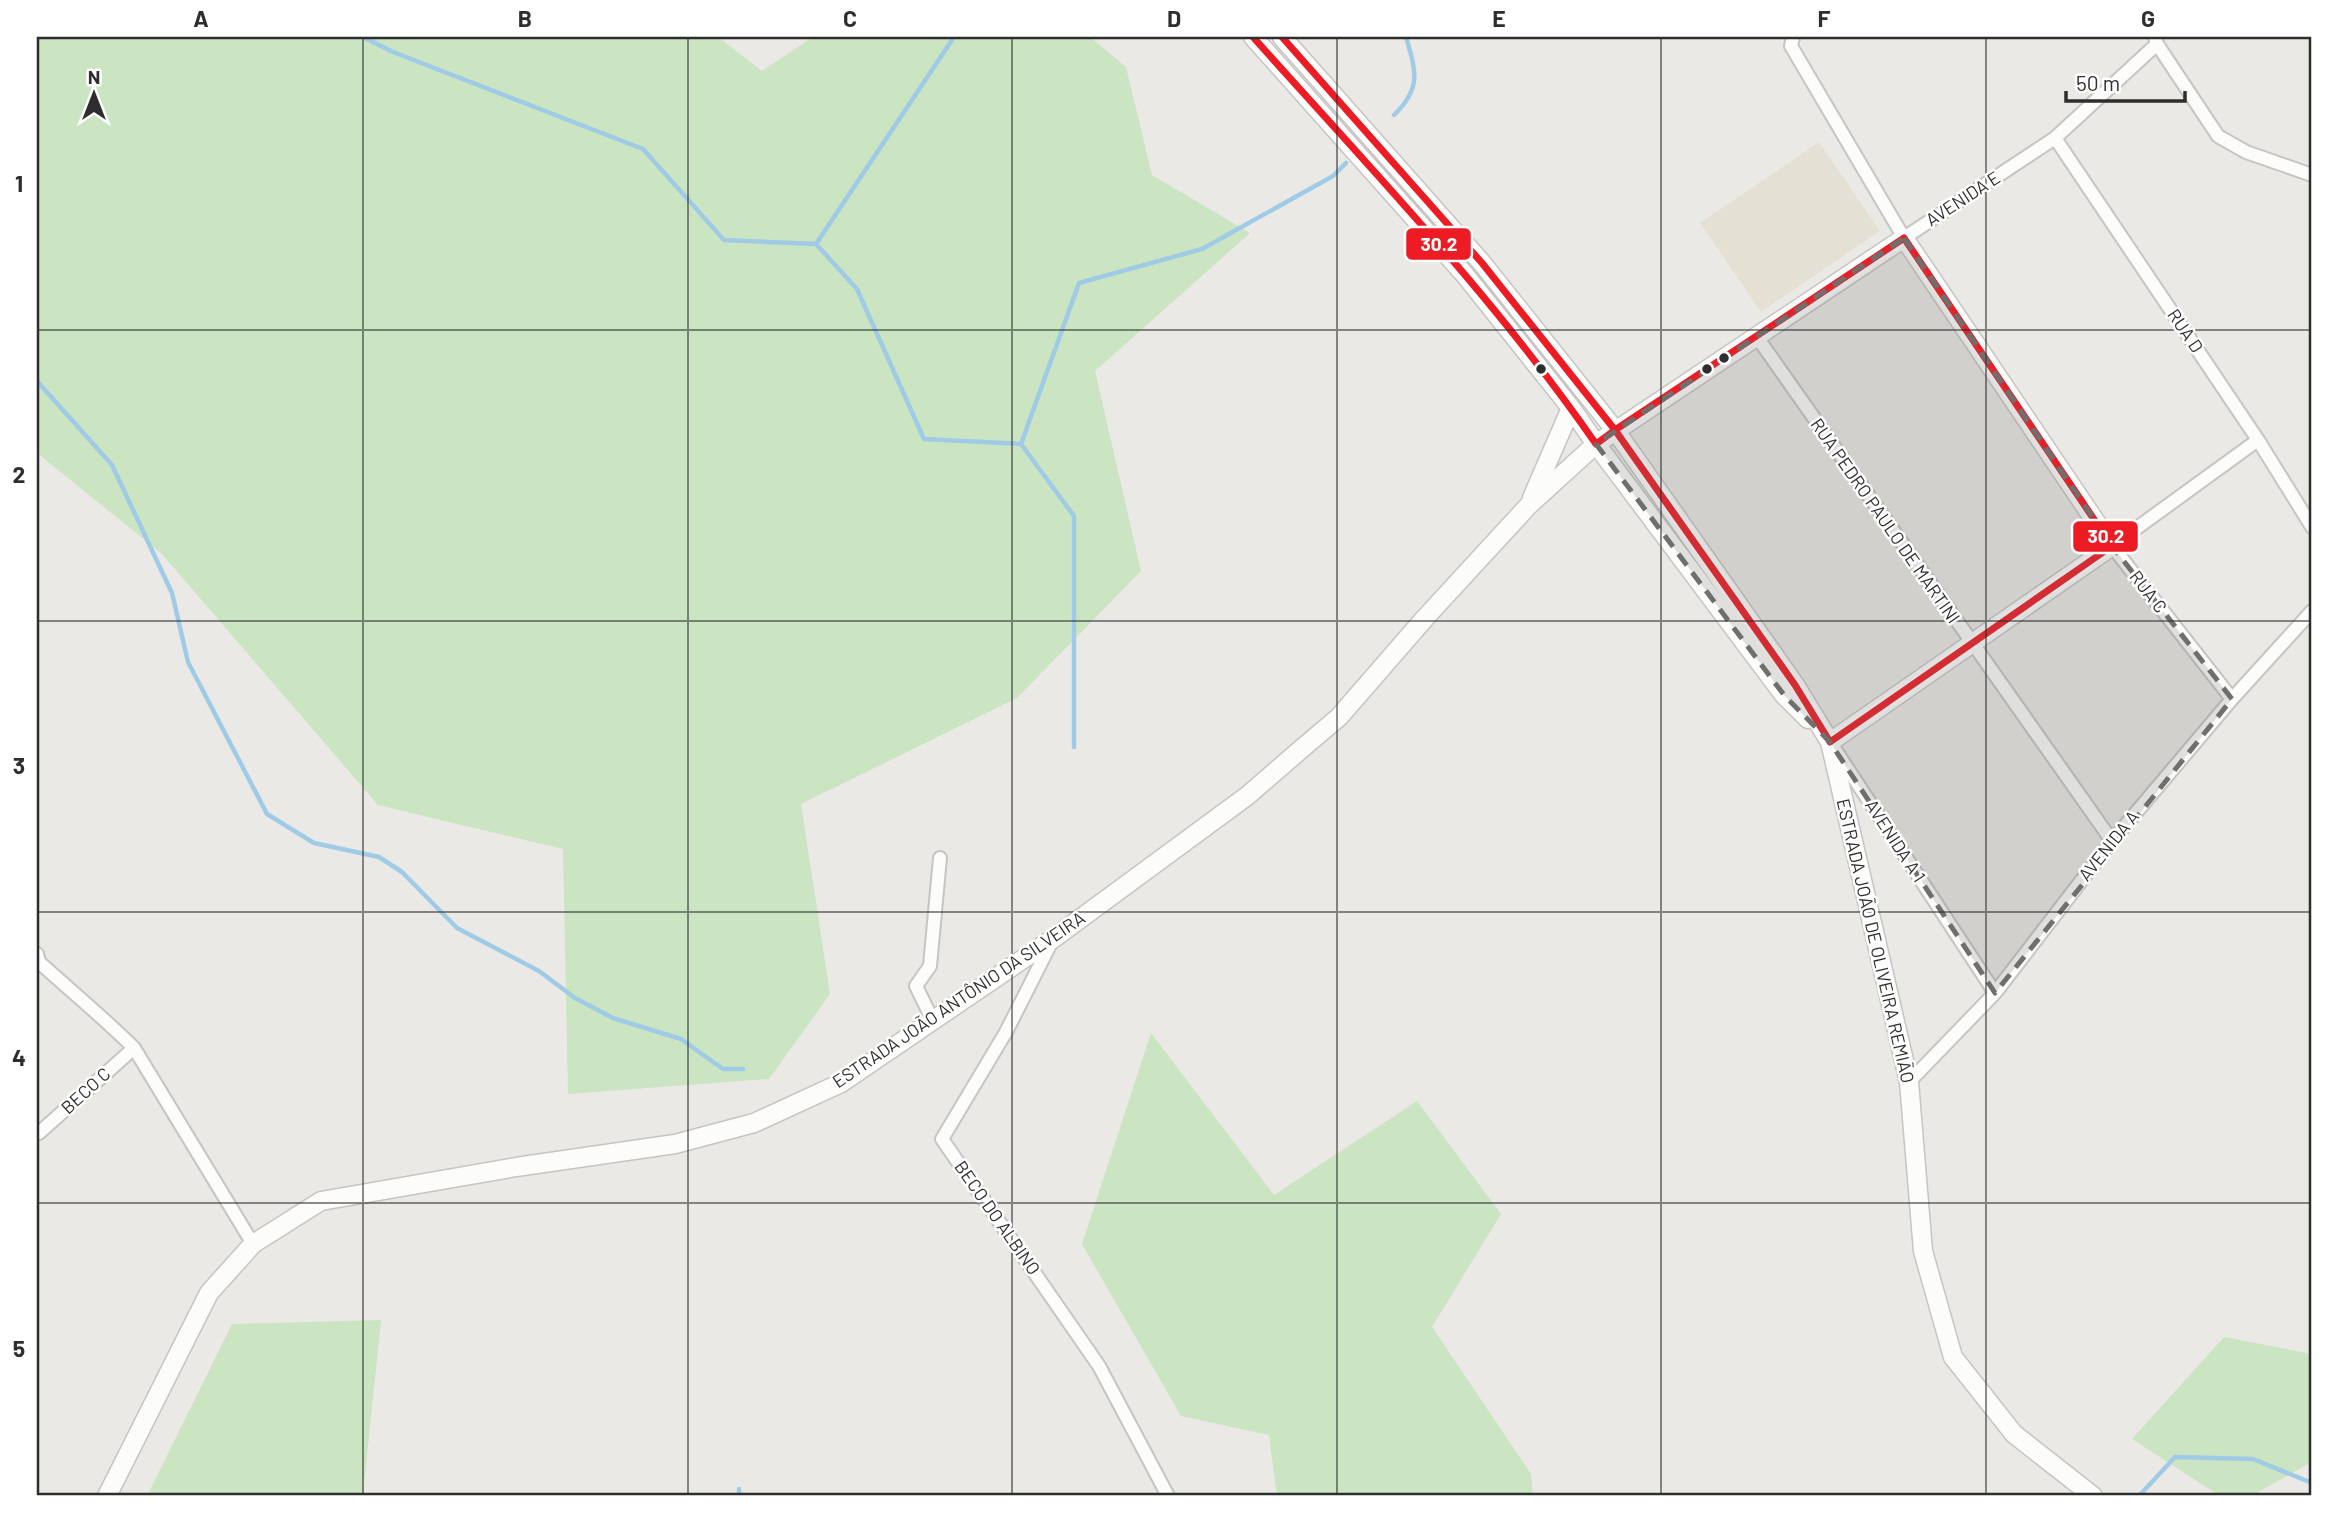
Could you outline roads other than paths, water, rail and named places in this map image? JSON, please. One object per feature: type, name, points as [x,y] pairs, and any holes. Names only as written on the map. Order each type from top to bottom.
[{"type":"main road","points":[[1253,37],[1465,275],[1572,408],[1784,695],[1830,742],[2112,546]]},
{"type":"main road","name":"ESTRADA JOÃO DE OLIVEIRA REMIÃO","points":[[1282,37],[1482,263],[1615,430],[1795,685],[1830,742],[1909,1082],[1923,1251],[1953,1357],[2014,1434],[2093,1496]]},
{"type":"main road","name":"AVENIDA E","points":[[1615,430],[1904,238]]},
{"type":"main road","name":"RUA C","points":[[1904,238],[2112,546]]},
{"type":"main road","points":[[1572,408],[1588,406],[1615,430]]},
{"type":"main road","name":"ESTRADA JOÃO ANTÔNIO DA SILVEIRA","points":[[1529,505],[1572,408]]},
{"type":"main road","name":"ESTRADA JOÃO ANTÔNIO DA SILVEIRA","points":[[107,1496],[209,1293],[253,1244],[321,1201],[516,1167],[675,1144],[754,1123],[841,1083],[1054,937],[1247,796],[1339,717],[1529,505],[1615,430]]},
{"type":"street","points":[[1793,37],[1791,46],[1904,238]]},
{"type":"street","points":[[2156,40],[2218,136],[2246,152],[2312,175]]},
{"type":"street","name":"AVENIDA E","points":[[1904,238],[2055,138],[2156,40]]},
{"type":"street","name":"RUA D","points":[[2055,138],[2258,440],[2312,527]]},
{"type":"street","name":"RUA PEDRO PAULO DE MARTINI","points":[[1757,337],[2112,841]]},
{"type":"street","points":[[2112,546],[2258,440]]},
{"type":"street","name":"RUA C","points":[[2112,546],[2232,699]]},
{"type":"street","name":"AVENIDA A","points":[[1909,1082],[1994,993],[2112,841],[2232,699],[2312,611]]},
{"type":"street","name":"AVENIDA A 1","points":[[1830,742],[1994,993]]},
{"type":"street","points":[[933,1021],[916,986],[930,966],[940,858]]},
{"type":"street","name":"BECO DO ALBINO","points":[[1054,937],[1006,1032],[942,1139],[1099,1366],[1168,1496]]},
{"type":"street","points":[[37,954],[39,962],[134,1048],[253,1244]]},
{"type":"street","name":"BECO C","points":[[39,1133],[134,1048]]},
{"type":"waterway","points":[[363,37],[393,52],[643,149],[724,240],[816,244],[857,289],[924,439],[1021,444],[1074,516],[1074,747]]},
{"type":"waterway","points":[[816,244],[954,37]]},
{"type":"waterway","points":[[1394,115],[1413,87],[1414,70],[1406,37]]},
{"type":"waterway","points":[[1021,444],[1079,283],[1202,249],[1333,176],[1346,163]]},
{"type":"waterway","points":[[37,381],[112,465],[172,593],[188,662],[267,814],[314,843],[379,857],[402,872],[457,928],[539,971],[575,998],[613,1018],[681,1039],[723,1069],[743,1069]]},
{"type":"waterway","points":[[2139,1496],[2175,1457],[2253,1459],[2312,1483]]},
{"type":"waterway","points":[[739,1489],[739,1496]]}]
